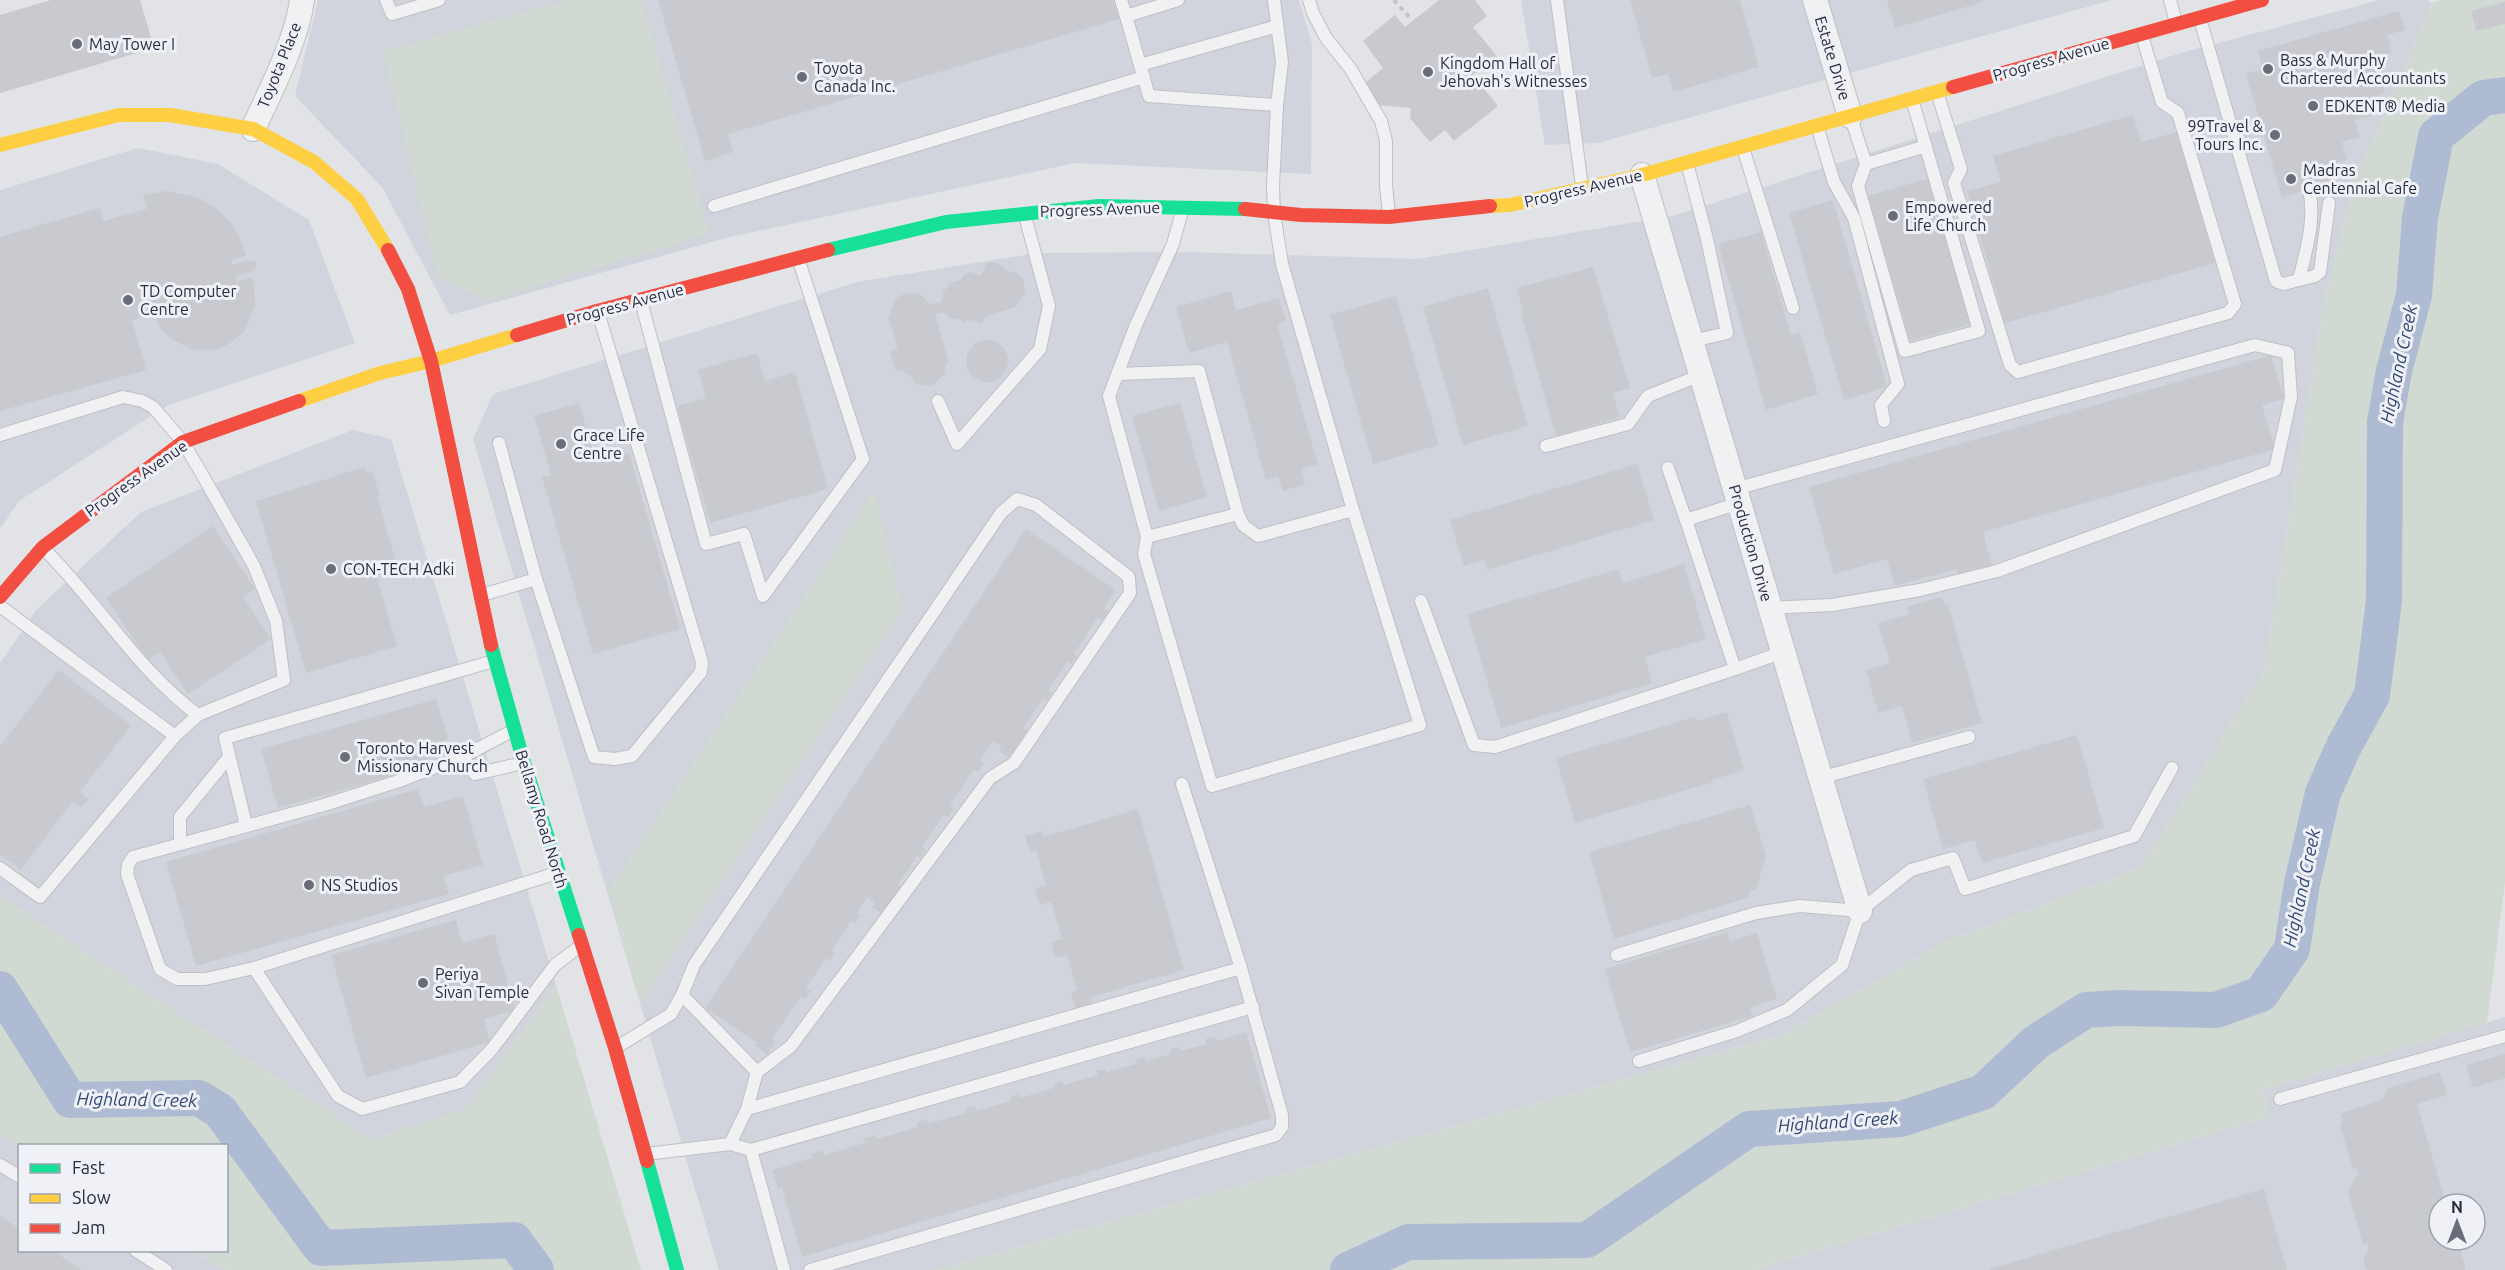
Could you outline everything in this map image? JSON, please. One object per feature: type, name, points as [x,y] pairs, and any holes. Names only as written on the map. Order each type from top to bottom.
[{"type":"main road","name":"Progress Avenue","points":[[1,597],[43,547],[183,442],[380,373],[431,361],[597,311],[798,257],[946,222],[1024,212],[1099,206],[1247,209],[1274,213],[1389,216],[1510,205],[1642,175],[2262,0]]},
{"type":"main road","name":"Bellamy Road North","points":[[0,145],[118,115],[170,115],[253,129],[314,162],[357,199],[384,241],[408,289],[431,361],[495,661],[558,873],[615,1048],[677,1270]]},
{"type":"street","name":"Toyota Place","points":[[253,129],[273,87],[297,23],[302,0]]},
{"type":"street","name":"Estate Drive","points":[[1815,0],[1850,116]]},
{"type":"street","name":"Production Drive","points":[[1642,175],[1860,911]]},
{"type":"lane","points":[[386,0],[392,14],[439,0]]},
{"type":"lane","points":[[1121,0],[1149,96],[1277,105]]},
{"type":"lane","points":[[1126,16],[1178,0]]},
{"type":"lane","points":[[1183,207],[1173,244],[1136,325],[1109,396],[1147,537],[1144,554],[1212,786],[1420,725],[1353,510],[1282,264],[1274,213],[1273,176],[1282,62],[1274,0]]},
{"type":"lane","points":[[1309,0],[1326,38],[1350,68],[1381,121],[1386,141],[1389,216]]},
{"type":"lane","points":[[1557,0],[1582,188]]},
{"type":"lane","points":[[2170,0],[2176,24]]},
{"type":"lane","points":[[2199,18],[2276,281],[2283,284],[2315,276],[2320,272],[2329,203]]},
{"type":"lane","points":[[714,206],[1277,26]]},
{"type":"lane","points":[[1937,91],[1961,169],[1954,183],[2010,365],[2018,372],[2228,313],[2235,304],[2178,113],[2162,102],[2142,34]]},
{"type":"lane","points":[[1850,116],[1866,164],[1857,186],[1905,351],[1979,331],[1912,98]]},
{"type":"lane","points":[[1817,125],[1834,182],[1854,218],[1898,384],[1881,405],[1884,421]]},
{"type":"lane","points":[[1743,146],[1793,308]]},
{"type":"lane","points":[[1866,164],[1926,146]]},
{"type":"lane","points":[[1687,162],[1728,333],[1692,341]]},
{"type":"lane","points":[[2299,280],[2311,224],[2312,202],[2309,189]]},
{"type":"lane","points":[[938,401],[957,444],[1040,349],[1049,306],[1024,212]]},
{"type":"lane","points":[[641,299],[706,544],[744,534],[763,596],[862,459],[798,257]]},
{"type":"lane","points":[[499,443],[536,579],[594,757],[615,759],[632,756],[701,672],[702,662],[597,311]]},
{"type":"lane","points":[[1686,520],[1737,496],[2254,345],[2288,353],[2291,397],[2275,470],[1997,571],[1920,590],[1832,605],[1770,608]]},
{"type":"lane","points":[[1118,374],[1199,370],[1238,514],[1243,525],[1258,536],[1353,510]]},
{"type":"lane","points":[[1546,446],[1628,424],[1648,396],[1701,375]]},
{"type":"lane","points":[[0,435],[123,397],[142,401],[153,407],[183,442],[254,566],[276,621],[284,680],[198,715],[175,736],[39,897],[0,868]]},
{"type":"lane","points":[[1668,468],[1735,669]]},
{"type":"lane","points":[[615,1048],[671,1014],[682,996],[694,965],[1001,513],[1017,499],[1036,505],[1129,577],[1130,593],[1014,764],[990,778],[791,1046],[757,1072],[747,1108],[730,1144]]},
{"type":"lane","points":[[1147,537],[1238,514]]},
{"type":"lane","points":[[43,547],[69,573],[140,663],[198,715]]},
{"type":"lane","points":[[481,595],[536,579]]},
{"type":"lane","points":[[1,597],[175,736]]},
{"type":"lane","points":[[1421,601],[1474,745],[1495,747],[1783,652]]},
{"type":"lane","points":[[246,825],[225,738],[495,661]]},
{"type":"lane","points":[[514,730],[462,757],[402,780],[324,805],[133,857],[128,865],[127,874],[160,969],[177,979],[205,979],[254,968],[558,873]]},
{"type":"lane","points":[[1820,778],[1969,737]]},
{"type":"lane","points":[[180,843],[180,817],[229,757]]},
{"type":"lane","points":[[462,757],[475,774],[524,763]]},
{"type":"lane","points":[[1639,1061],[1737,1031],[1787,1010],[1842,965],[1860,911],[1911,870],[1953,858],[1965,889],[2134,836],[2172,768]]},
{"type":"lane","points":[[810,1270],[1276,1135],[1282,1127],[1282,1115],[1253,1007],[1182,784]]},
{"type":"lane","points":[[1617,956],[1756,913],[1800,906],[1860,911]]},
{"type":"lane","points":[[254,968],[338,1096],[362,1109],[460,1082],[492,1049],[555,965],[582,945]]},
{"type":"lane","points":[[747,1108],[1241,968]]},
{"type":"lane","points":[[682,996],[757,1072]]},
{"type":"lane","points":[[644,1154],[730,1144],[751,1150],[1253,1007]]},
{"type":"lane","points":[[2280,1099],[2505,1036]]},
{"type":"lane","points":[[751,1150],[784,1270]]},
{"type":"lane","points":[[0,1165],[18,1176]]},
{"type":"lane","points":[[137,1252],[166,1270]]},
{"type":"path","points":[[1394,0],[1410,18]]},
{"type":"shaded area","points":[[318,0],[1299,0],[1312,44],[1311,174],[1075,163],[730,237],[450,315],[382,187],[295,96]]},
{"type":"shaded area","points":[[567,0],[641,0],[710,234],[488,300],[438,279],[383,51]]},
{"type":"shaded area","points":[[1521,0],[2112,0],[1598,143],[1545,145]]},
{"type":"shaded area","points":[[2380,0],[2427,0],[2432,3],[2354,183],[2324,301],[2264,670],[2141,867],[1944,942],[1781,1035],[934,1270],[719,1270],[473,439],[493,394],[857,282],[1037,253],[1184,252],[1417,259],[1673,216],[2181,53]]},
{"type":"shaded area","points":[[2440,0],[2505,0],[2505,882],[2487,1023],[2263,1090],[2270,1117],[1754,1270],[934,1270],[1781,1035],[1944,942],[2141,867],[2264,670],[2324,301],[2354,183],[2432,3]]},
{"type":"shaded area","points":[[138,148],[218,164],[309,220],[355,343],[168,405],[19,501],[0,529],[0,190]]},
{"type":"shaded area","points":[[353,430],[391,439],[556,985],[466,1109],[371,1139],[0,896],[0,663],[37,609],[141,512]]},
{"type":"shaded area","points":[[874,490],[903,609],[640,1003],[608,890]]},
{"type":"shaded area","points":[[0,896],[371,1139],[466,1108],[556,985],[641,1270],[225,1270],[194,1252],[228,1252],[228,1144],[18,1144],[18,1146],[0,1135]]},
{"type":"shaded area","points":[[2505,1017],[2505,1270],[1754,1270],[2270,1117],[2263,1090]]},
{"type":"shaded area","points":[[0,1135],[18,1146],[18,1252],[194,1252],[225,1270],[0,1270]]},
{"type":"building","name":"May Tower I","points":[[51,0],[140,0],[154,48],[0,93],[0,15]]},
{"type":"building","name":"Toyota Canada Inc.","points":[[658,0],[1113,0],[1119,19],[728,134],[733,152],[705,161]]},
{"type":"building","name":"Kingdom Hall of Jehovah's Witnesses","points":[[1439,0],[1475,0],[1487,16],[1473,27],[1497,56],[1473,75],[1498,106],[1454,141],[1445,130],[1430,142],[1410,118],[1411,108],[1376,105],[1361,86],[1383,68],[1363,41],[1395,15],[1405,27]]},
{"type":"building","points":[[1630,0],[1740,0],[1759,67],[1673,92],[1668,74],[1652,78]]},
{"type":"building","points":[[1887,0],[1982,0],[1983,2],[1895,28]]},
{"type":"building","points":[[2505,2],[2505,24],[2476,31],[2471,11]]},
{"type":"building","name":"EDKENT® Media","points":[[2399,11],[2405,30],[2387,35],[2392,53],[2375,58],[2385,93],[2368,98],[2373,115],[2355,120],[2360,137],[2342,142],[2347,160],[2330,165],[2335,182],[2282,197],[2246,74],[2263,69],[2258,51]]},
{"type":"building","points":[[2133,115],[2141,142],[2177,132],[2215,263],[2005,323],[1967,191],[2001,182],[1993,156]]},
{"type":"building","points":[[1930,178],[1973,323],[1910,341],[1868,196]]},
{"type":"building","name":"TD Computer Centre","points":[[166,191],[197,197],[217,209],[239,236],[246,256],[231,260],[232,265],[250,260],[256,262],[253,271],[236,276],[237,282],[251,277],[254,285],[255,306],[244,332],[227,345],[216,349],[194,350],[171,339],[160,328],[154,314],[132,320],[146,370],[0,411],[0,237],[100,208],[103,221],[147,209],[143,195]]},
{"type":"building","points":[[1833,200],[1887,387],[1844,400],[1789,213]]},
{"type":"building","points":[[1761,232],[1791,335],[1800,332],[1818,394],[1766,410],[1718,244]]},
{"type":"building","points":[[999,263],[1005,270],[1017,273],[1023,280],[1025,293],[1016,307],[989,315],[981,323],[972,320],[962,323],[962,320],[950,318],[944,312],[935,314],[949,363],[946,363],[944,374],[935,384],[927,386],[917,384],[908,374],[905,375],[904,370],[896,372],[890,351],[898,349],[888,316],[894,301],[901,295],[912,293],[921,295],[929,304],[941,302],[944,291],[951,283],[961,280],[963,275],[969,272],[981,275],[986,264]]},
{"type":"building","points":[[1593,267],[1630,388],[1613,393],[1620,417],[1556,436],[1521,314],[1523,313],[1517,288]]},
{"type":"building","points":[[1488,288],[1528,426],[1463,445],[1423,307]]},
{"type":"building","points":[[1231,291],[1236,310],[1279,298],[1286,320],[1279,323],[1278,327],[1318,464],[1301,469],[1305,484],[1283,491],[1278,476],[1266,480],[1227,342],[1189,353],[1176,307]]},
{"type":"building","points":[[1396,296],[1439,445],[1373,464],[1330,315]]},
{"type":"building","points":[[987,340],[1002,346],[1008,361],[1002,376],[987,382],[972,376],[966,361],[972,346]]},
{"type":"building","points":[[757,353],[765,381],[795,372],[828,489],[710,523],[677,406],[706,398],[698,370]]},
{"type":"building","points":[[2271,355],[2284,399],[2262,405],[2275,449],[1983,532],[1992,566],[1958,576],[1956,569],[1895,586],[1887,559],[1834,574],[1809,487]]},
{"type":"building","points":[[579,403],[597,463],[629,453],[680,629],[593,654],[542,477],[551,475],[534,416]]},
{"type":"building","points":[[1180,403],[1207,497],[1159,511],[1132,416]]},
{"type":"building","points":[[1637,464],[1654,520],[1487,570],[1484,560],[1464,566],[1450,520]]},
{"type":"building","name":"CON-TECH Adki","points":[[365,467],[366,473],[372,471],[397,566],[375,572],[397,646],[306,673],[256,501]]},
{"type":"building","points":[[213,526],[255,589],[243,597],[271,639],[188,694],[160,652],[148,661],[106,598]]},
{"type":"building","points":[[1026,529],[1116,590],[1104,608],[1108,611],[1102,620],[1098,617],[1074,654],[1077,656],[1072,664],[1068,661],[1048,691],[1052,693],[1046,701],[1043,699],[1023,728],[1027,731],[1009,758],[999,751],[1002,747],[993,741],[980,760],[984,763],[978,772],[974,770],[950,805],[954,808],[948,817],[944,815],[922,847],[926,850],[920,858],[917,856],[898,885],[901,887],[883,914],[872,907],[875,903],[867,897],[857,913],[860,915],[855,923],[851,921],[832,950],[835,953],[830,961],[826,958],[806,988],[811,991],[805,999],[801,996],[772,1039],[775,1042],[767,1055],[755,1046],[757,1043],[705,1008]]},
{"type":"building","points":[[1684,564],[1706,639],[1645,657],[1652,683],[1501,728],[1467,614],[1619,569],[1623,583]]},
{"type":"building","points":[[1942,597],[1944,605],[1948,604],[1982,723],[1912,743],[1902,706],[1878,713],[1866,670],[1890,663],[1878,623],[1909,614],[1907,607]]},
{"type":"building","points":[[59,670],[131,725],[80,792],[89,799],[81,808],[72,802],[21,870],[0,854],[0,746]]},
{"type":"building","name":"Toronto Harvest Missionary Church","points":[[436,699],[448,739],[424,746],[429,765],[278,808],[261,749]]},
{"type":"building","points":[[1727,712],[1744,770],[1712,780],[1713,782],[1575,823],[1556,758],[1695,717],[1696,721]]},
{"type":"building","points":[[2077,735],[2104,828],[1982,863],[1975,840],[1943,849],[1923,779]]},
{"type":"building","name":"NS Studios","points":[[418,789],[424,807],[463,796],[483,865],[443,876],[449,894],[196,966],[166,862]]},
{"type":"building","points":[[1750,805],[1766,856],[1756,889],[1748,892],[1750,897],[1614,939],[1589,852]]},
{"type":"building","points":[[1138,809],[1184,970],[1091,997],[1092,1003],[1076,1008],[1071,992],[1077,990],[1067,955],[1055,958],[1051,942],[1062,939],[1051,901],[1040,905],[1035,889],[1046,885],[1036,850],[1030,852],[1025,836],[1042,831],[1044,837]]},
{"type":"building","name":"Periya Sivan Temple","points":[[456,920],[462,943],[494,934],[515,1010],[484,1019],[490,1042],[366,1078],[331,955]]},
{"type":"building","points":[[1727,932],[1730,941],[1757,933],[1777,999],[1750,1007],[1753,1016],[1630,1052],[1605,969]]},
{"type":"building","points":[[1246,1032],[1271,1118],[802,1257],[782,1188],[778,1189],[772,1170],[812,1158],[811,1154],[822,1150],[824,1155],[865,1143],[864,1138],[875,1135],[877,1139],[918,1127],[916,1123],[927,1119],[928,1124],[966,1113],[965,1109],[975,1106],[976,1111],[1011,1101],[1010,1097],[1019,1094],[1020,1098],[1054,1088],[1053,1084],[1062,1081],[1064,1085],[1098,1075],[1096,1071],[1106,1069],[1107,1072],[1136,1064],[1135,1060],[1145,1057],[1146,1061],[1171,1054],[1170,1049],[1179,1047],[1181,1051],[1206,1044],[1205,1039],[1215,1037],[1216,1041]]},
{"type":"building","points":[[2505,1054],[2505,1078],[2473,1088],[2466,1065]]},
{"type":"building","points":[[2440,1072],[2447,1095],[2417,1104],[2443,1192],[2427,1192],[2427,1252],[2461,1252],[2466,1270],[2367,1270],[2363,1259],[2369,1248],[2367,1243],[2363,1244],[2348,1192],[2358,1174],[2356,1168],[2353,1169],[2340,1125],[2343,1120],[2341,1115],[2382,1100],[2388,1088]]},
{"type":"building","points":[[2264,1189],[2287,1270],[1989,1270],[1989,1269]]},
{"type":"building","points":[[0,1216],[18,1228],[18,1252],[55,1252],[81,1270],[0,1270]]},
{"type":"waterway","name":"Highland Creek","points":[[1348,1270],[1408,1242],[1587,1240],[1749,1129],[1901,1119],[1983,1092],[2035,1043],[2086,1010],[2119,1008],[2216,1010],[2261,994],[2292,949],[2302,883],[2323,793],[2343,748],[2372,695],[2384,601],[2385,422],[2394,371],[2414,295],[2420,218],[2436,136],[2483,98],[2505,95]]},
{"type":"waterway","name":"Highland Creek","points":[[0,989],[70,1100],[199,1098],[220,1111],[321,1248],[514,1240],[536,1270]]},
{"type":"traffic: fast","points":[[828,250],[946,222],[1099,206],[1245,209]]},
{"type":"traffic: fast","points":[[491,645],[524,763],[579,935]]},
{"type":"traffic: fast","points":[[647,1161],[677,1270]]},
{"type":"traffic: slow","points":[[1490,206],[1510,205],[1642,175],[1953,87]]},
{"type":"traffic: slow","points":[[0,145],[119,115],[170,115],[253,129],[314,162],[357,199],[388,250]]},
{"type":"traffic: slow","points":[[299,401],[380,373],[431,361],[517,335]]},
{"type":"traffic: jam","points":[[1953,87],[2262,0]]},
{"type":"traffic: jam","points":[[1245,209],[1301,215],[1389,217],[1490,206]]},
{"type":"traffic: jam","points":[[388,250],[408,289],[431,361],[491,645]]},
{"type":"traffic: jam","points":[[517,335],[597,311],[828,250]]},
{"type":"traffic: jam","points":[[0,597],[43,547],[183,442],[299,401]]},
{"type":"traffic: jam","points":[[579,935],[615,1048],[647,1161]]},
{"type":"place","name":"May Tower I","points":[[77,44]]},
{"type":"place","name":"Bass & Murphy Chartered Accountants","points":[[2268,69]]},
{"type":"place","name":"Kingdom Hall of Jehovah's Witnesses","points":[[1428,72]]},
{"type":"place","name":"Toyota Canada Inc.","points":[[802,77]]},
{"type":"place","name":"EDKENT® Media","points":[[2313,106]]},
{"type":"place","name":"99Travel & Tours Inc.","points":[[2275,135]]},
{"type":"place","name":"Madras Centennial Cafe","points":[[2291,179]]},
{"type":"place","name":"Empowered Life Church","points":[[1893,216]]},
{"type":"place","name":"TD Computer Centre","points":[[128,300]]},
{"type":"place","name":"Grace Life Centre","points":[[561,444]]},
{"type":"place","name":"CON-TECH Adki","points":[[331,569]]},
{"type":"place","name":"Toronto Harvest Missionary Church","points":[[345,757]]},
{"type":"place","name":"NS Studios","points":[[309,885]]},
{"type":"place","name":"Periya Sivan Temple","points":[[423,983]]}]
